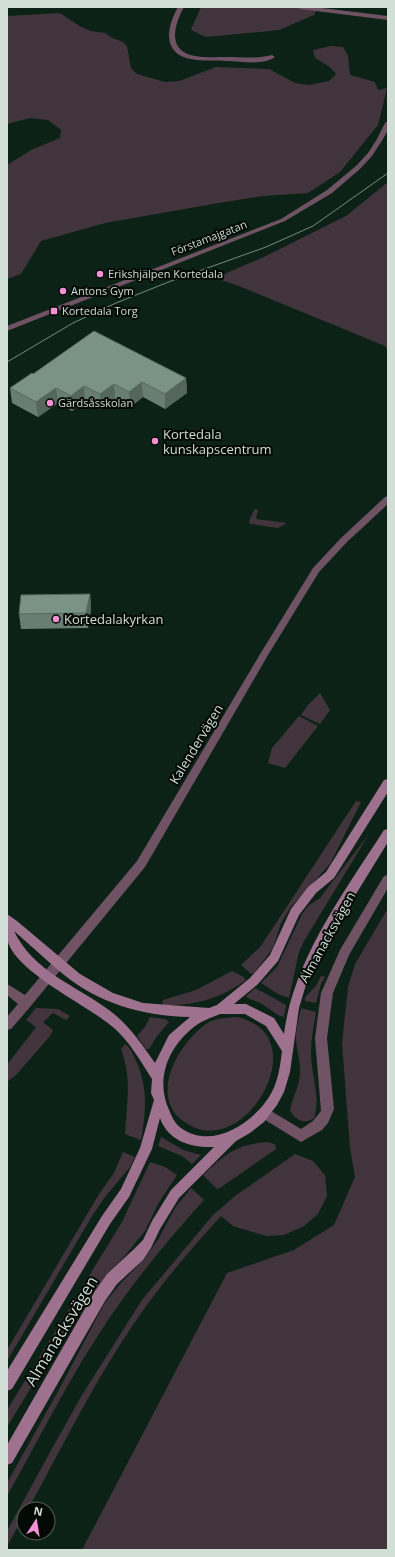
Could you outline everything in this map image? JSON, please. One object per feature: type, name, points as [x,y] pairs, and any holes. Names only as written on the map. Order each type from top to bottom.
[{"type":"main road","name":"Almanacksvägen","points":[[221,1008],[254,981],[274,958],[294,912],[312,890],[330,875],[388,783]]},
{"type":"main road","name":"Almanacksvägen","points":[[288,1050],[280,1034],[266,1018],[241,1008],[221,1008],[207,1012],[185,1026],[172,1040],[164,1052],[160,1062],[156,1089],[158,1103],[168,1125],[191,1140],[203,1142],[231,1138],[245,1131],[266,1114],[279,1092],[284,1078],[299,987],[344,904],[388,833]]},
{"type":"main road","points":[[7,919],[58,964],[92,988],[116,1001],[155,1010],[207,1012]]},
{"type":"main road","points":[[7,926],[11,940],[19,952],[47,977],[118,1024],[129,1036],[157,1076]]},
{"type":"main road","name":"Almanacksvägen","points":[[7,1384],[136,1172],[146,1149],[158,1103]]},
{"type":"main road","name":"Almanacksvägen","points":[[7,1458],[96,1303],[112,1279],[138,1255],[147,1244],[156,1225],[175,1194],[231,1138]]},
{"type":"street","points":[[181,7],[174,20],[171,42],[175,49],[182,54],[198,58],[246,60],[263,60],[272,57]]},
{"type":"street","points":[[300,7],[388,18]]},
{"type":"street","name":"Förstamajgatan","points":[[7,329],[283,220],[307,207],[343,182],[366,159],[381,138],[388,123]]},
{"type":"street","name":"Kalendervägen","points":[[7,1025],[141,864],[262,658],[316,570],[344,540],[388,498]]},
{"type":"street","points":[[266,1114],[301,1136],[314,1129],[325,1119],[328,1109],[321,1038],[327,993],[344,953],[388,879]]},
{"type":"street","points":[[7,989],[26,1003]]},
{"type":"shaded area","points":[[201,7],[318,7],[314,15],[279,30],[206,37],[191,30]]},
{"type":"shaded area","points":[[60,13],[81,27],[91,31],[105,33],[112,38],[123,42],[127,46],[131,68],[137,74],[165,82],[179,81],[216,67],[269,69],[295,83],[309,85],[329,81],[336,74],[330,67],[315,58],[313,50],[331,46],[343,47],[348,56],[350,75],[375,82],[378,90],[387,88],[378,125],[340,172],[308,193],[263,196],[105,223],[41,241],[21,274],[7,279],[7,165],[33,149],[60,138],[61,130],[48,120],[30,118],[7,124],[7,16]]},
{"type":"shaded area","points":[[388,182],[388,350],[385,346],[239,286],[215,278],[266,256],[346,216]]},
{"type":"shaded area","points":[[254,510],[258,510],[256,519],[287,523],[278,528],[250,524],[249,521]]},
{"type":"shaded area","points":[[320,693],[330,710],[320,724],[301,715],[308,705]]},
{"type":"shaded area","points":[[299,716],[318,726],[285,768],[268,763],[272,748]]},
{"type":"shaded area","points":[[356,801],[361,802],[330,864],[290,908],[281,923],[273,948],[255,972],[251,974],[241,965],[261,946]]},
{"type":"shaded area","points":[[369,834],[304,941],[299,952],[289,998],[278,994],[261,983],[277,967],[302,914],[308,906],[320,898]]},
{"type":"shaded area","points":[[388,908],[388,1550],[82,1550],[227,1273],[294,1250],[334,1225],[355,1177],[350,1148],[342,1043],[348,987],[355,964]]},
{"type":"shaded area","points":[[232,971],[242,976],[246,980],[216,997],[196,1003],[162,1005],[163,1000],[196,990]]},
{"type":"shaded area","points":[[321,976],[325,977],[321,984],[316,1003],[305,1001],[305,997],[316,986]]},
{"type":"shaded area","points":[[255,988],[286,1005],[284,1017],[246,996]]},
{"type":"shaded area","points":[[36,1008],[58,1009],[70,1016],[66,1020],[53,1013],[43,1022],[53,1030],[50,1036],[16,1075],[7,1082],[7,1065],[36,1027],[26,1020]]},
{"type":"shaded area","points":[[301,1008],[316,1012],[312,1037],[311,1061],[316,1094],[316,1110],[314,1118],[307,1121],[298,1119],[290,1111],[300,1074],[296,1037]]},
{"type":"shaded area","points":[[150,1017],[165,1019],[169,1022],[157,1036],[149,1049],[146,1049],[137,1036],[145,1027]]},
{"type":"shaded area","points":[[236,1017],[260,1028],[272,1046],[272,1068],[264,1091],[250,1111],[230,1126],[208,1131],[186,1123],[174,1112],[168,1099],[168,1085],[171,1070],[187,1042],[209,1022]]},
{"type":"shaded area","points":[[125,1044],[129,1048],[137,1063],[143,1082],[145,1111],[141,1140],[125,1134],[128,1081],[121,1049]]},
{"type":"shaded area","points":[[161,1137],[183,1150],[201,1155],[192,1164],[182,1156],[158,1146]]},
{"type":"shaded area","points":[[267,1142],[275,1144],[276,1149],[220,1188],[217,1189],[203,1175],[224,1156],[238,1148],[256,1143]]},
{"type":"shaded area","points":[[123,1152],[135,1157],[130,1167],[105,1197],[92,1216],[7,1361],[7,1350],[99,1194],[114,1173]]},
{"type":"shaded area","points":[[295,1154],[313,1161],[325,1175],[327,1196],[318,1214],[304,1226],[284,1235],[266,1236],[233,1226],[221,1216],[169,1276],[145,1307],[110,1360],[32,1501],[23,1501],[82,1395],[142,1300],[213,1215],[235,1196]]},
{"type":"shaded area","points":[[150,1162],[165,1167],[177,1175],[158,1204],[145,1231],[123,1258],[107,1274],[85,1304],[52,1353],[7,1427],[7,1410],[122,1222]]},
{"type":"shaded area","points":[[191,1188],[204,1200],[148,1266],[109,1319],[73,1376],[7,1496],[7,1483],[61,1386],[104,1304],[120,1284],[145,1258],[159,1238],[175,1208]]},
{"type":"shaded area","points":[[16,1514],[16,1530],[7,1546],[7,1531]]},
{"type":"building","points":[[94,331],[186,378],[165,394],[142,382],[129,392],[114,384],[100,394],[84,386],[71,396],[56,388],[36,402],[10,388],[32,373],[33,374]]},
{"type":"building","points":[[90,594],[86,613],[19,614],[21,595]]},
{"type":"tram line","points":[[7,362],[73,323],[116,303],[171,281],[266,247],[313,226],[388,173]]},
{"type":"place","name":"Erikshjälpen Kortedala","points":[[100,274]]},
{"type":"place","name":"Antons Gym","points":[[63,291]]},
{"type":"place","name":"Kortedala Torg","points":[[54,311]]},
{"type":"place","name":"Gärdsåsskolan","points":[[50,403]]},
{"type":"place","name":"Kortedala kunskapscentrum","points":[[155,441]]},
{"type":"place","name":"Kortedalakyrkan","points":[[56,619]]}]
